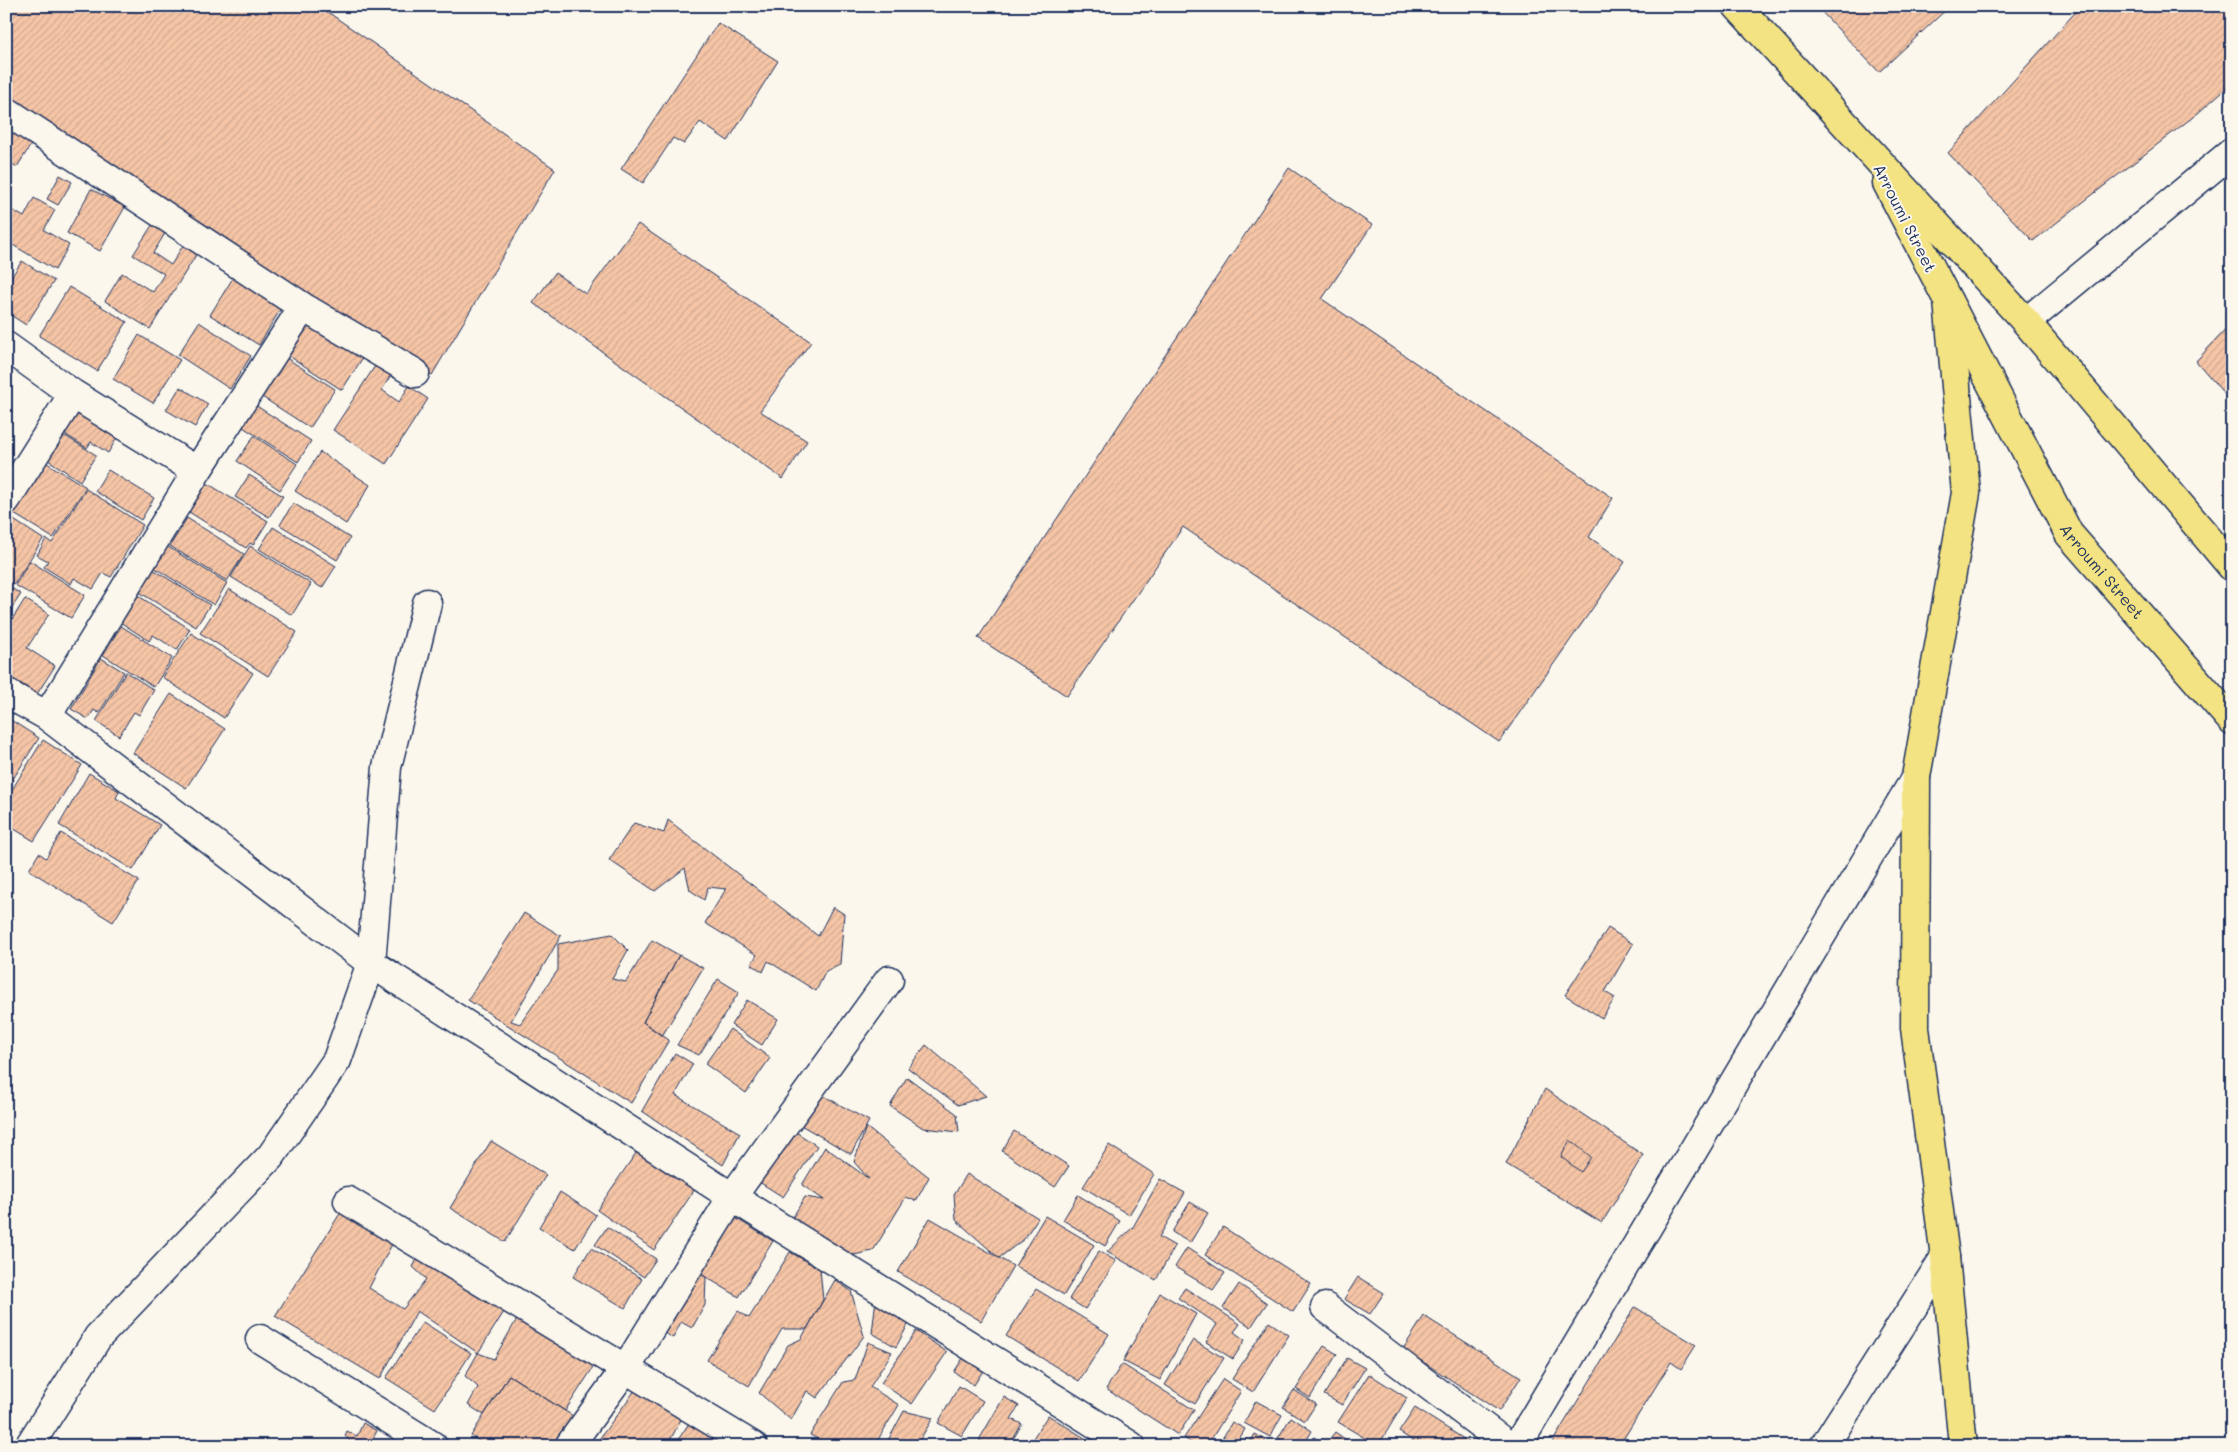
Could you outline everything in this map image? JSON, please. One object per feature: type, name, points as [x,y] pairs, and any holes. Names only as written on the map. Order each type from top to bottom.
[{"type":"main road","points":[[1737,6],[1869,148]]},
{"type":"main road","name":"Arroumi Street","points":[[1869,148],[2069,534],[2232,721]]},
{"type":"main road","name":"Arroumi Street","points":[[1869,148],[2026,322],[2232,568]]},
{"type":"main road","points":[[1948,302],[1966,493],[1916,777],[1915,1028],[1945,1257],[1963,1446]]},
{"type":"street","points":[[6,111],[302,307],[415,374]]},
{"type":"street","points":[[2026,322],[2232,152]]},
{"type":"street","points":[[47,716],[197,472],[302,307]]},
{"type":"street","points":[[6,346],[73,394],[197,472]]},
{"type":"street","points":[[6,500],[73,394]]},
{"type":"street","points":[[29,1446],[98,1337],[271,1156],[337,1060],[371,963],[387,767],[427,603]]},
{"type":"street","points":[[6,692],[47,716],[371,963],[732,1197],[1131,1446]]},
{"type":"street","points":[[1517,1446],[1916,777]]},
{"type":"street","points":[[569,1446],[626,1368],[732,1197],[889,980]]},
{"type":"street","points":[[348,1200],[753,1446]]},
{"type":"street","points":[[1824,1446],[1945,1257]]},
{"type":"street","points":[[1325,1307],[1509,1446]]},
{"type":"street","points":[[260,1339],[433,1446]]},
{"type":"building","points":[[6,6],[319,6],[555,169],[432,375],[386,354],[6,105]]},
{"type":"building","points":[[1816,6],[1950,6],[1879,72]]},
{"type":"building","points":[[2081,6],[2232,6],[2232,83],[2198,113],[2033,241],[1948,153]]},
{"type":"building","points":[[718,23],[778,61],[728,141],[700,122],[684,144],[673,138],[643,183],[621,169]]},
{"type":"building","points":[[6,127],[32,143],[17,167],[6,160]]},
{"type":"building","points":[[1289,168],[1372,225],[1322,299],[1613,498],[1589,537],[1625,562],[1499,742],[1183,527],[1067,696],[978,638]]},
{"type":"building","points":[[60,175],[72,182],[58,205],[47,199]]},
{"type":"building","points":[[91,189],[125,207],[100,251],[67,233]]},
{"type":"building","points":[[34,198],[55,210],[44,230],[69,245],[55,270],[6,241],[6,220],[12,210],[24,217]]},
{"type":"building","points":[[156,219],[169,227],[153,253],[171,265],[187,239],[201,247],[150,329],[105,301],[122,273],[153,292],[164,274],[133,255]]},
{"type":"building","points":[[638,224],[811,342],[760,411],[807,441],[783,479],[533,303],[555,273],[586,294]]},
{"type":"building","points":[[22,261],[54,281],[26,325],[6,312],[6,285]]},
{"type":"building","points":[[236,273],[284,303],[259,345],[210,315]]},
{"type":"building","points":[[69,287],[127,322],[97,371],[39,336]]},
{"type":"building","points":[[303,310],[367,351],[342,390],[278,349]]},
{"type":"building","points":[[199,322],[251,356],[230,389],[178,355]]},
{"type":"building","points":[[2232,323],[2232,403],[2196,361]]},
{"type":"building","points":[[139,335],[180,360],[153,403],[113,379]]},
{"type":"building","points":[[283,356],[335,389],[310,428],[259,395]]},
{"type":"building","points":[[377,363],[392,373],[382,390],[399,402],[409,386],[428,399],[386,464],[333,430]]},
{"type":"building","points":[[180,387],[208,404],[195,427],[166,410]]},
{"type":"building","points":[[75,397],[123,428],[108,453],[91,442],[87,448],[55,428]]},
{"type":"building","points":[[252,403],[311,441],[298,462],[238,424]]},
{"type":"building","points":[[54,429],[96,455],[80,481],[39,454]]},
{"type":"building","points":[[254,436],[297,464],[280,490],[237,461]]},
{"type":"building","points":[[320,452],[370,485],[346,524],[295,491]]},
{"type":"building","points":[[37,457],[86,487],[53,538],[6,509]]},
{"type":"building","points":[[108,470],[154,498],[141,520],[95,491]]},
{"type":"building","points":[[249,475],[283,496],[269,517],[235,497]]},
{"type":"building","points":[[207,483],[268,521],[253,545],[250,543],[246,548],[189,512]]},
{"type":"building","points":[[86,489],[143,525],[111,577],[103,573],[93,589],[74,578],[71,584],[44,567],[48,561],[37,555],[46,539],[52,543]]},
{"type":"building","points":[[293,503],[350,538],[337,560],[280,525]]},
{"type":"building","points":[[6,515],[43,539],[14,584],[6,580]]},
{"type":"building","points":[[187,518],[244,554],[227,581],[170,546]]},
{"type":"building","points":[[273,527],[336,566],[322,588],[259,549]]},
{"type":"building","points":[[165,545],[227,583],[214,605],[152,566]]},
{"type":"building","points":[[250,546],[311,584],[292,615],[231,577]]},
{"type":"building","points":[[30,561],[85,595],[71,618],[15,585]]},
{"type":"building","points":[[148,566],[210,605],[196,627],[134,589]]},
{"type":"building","points":[[6,585],[21,594],[6,617]]},
{"type":"building","points":[[229,589],[297,632],[268,676],[200,633]]},
{"type":"building","points":[[134,593],[190,629],[177,650],[153,635],[149,641],[117,620]]},
{"type":"building","points":[[25,599],[49,614],[27,648],[55,666],[37,694],[6,674],[6,629]]},
{"type":"building","points":[[121,626],[172,658],[154,687],[103,655]]},
{"type":"building","points":[[191,633],[253,673],[224,718],[162,677]]},
{"type":"building","points":[[101,658],[124,672],[99,713],[94,710],[88,719],[71,709]]},
{"type":"building","points":[[126,672],[154,690],[139,715],[134,712],[119,736],[96,721]]},
{"type":"building","points":[[171,694],[225,729],[186,788],[133,753]]},
{"type":"building","points":[[6,717],[39,738],[6,790]]},
{"type":"building","points":[[43,740],[82,765],[34,841],[6,824],[6,799]]},
{"type":"building","points":[[89,773],[119,791],[116,798],[160,825],[133,870],[59,825]]},
{"type":"building","points":[[668,820],[818,936],[833,907],[844,914],[840,964],[826,971],[816,991],[768,961],[763,972],[751,964],[757,955],[705,923],[726,889],[708,887],[704,900],[690,890],[685,868],[655,891],[609,860],[634,823],[664,833]]},
{"type":"building","points":[[61,833],[139,881],[113,922],[29,870],[39,853],[46,858]]},
{"type":"building","points":[[524,913],[561,936],[511,1021],[520,1024],[558,970],[558,944],[612,934],[628,950],[612,979],[626,982],[652,940],[679,955],[643,1022],[669,1040],[631,1103],[468,1000]]},
{"type":"building","points":[[1608,928],[1633,944],[1605,992],[1615,998],[1602,1018],[1565,995]]},
{"type":"building","points":[[679,955],[703,968],[662,1036],[643,1022]]},
{"type":"building","points":[[718,979],[739,992],[699,1055],[677,1045]]},
{"type":"building","points":[[747,1000],[778,1019],[762,1045],[731,1025]]},
{"type":"building","points":[[730,1029],[770,1058],[746,1093],[705,1064]]},
{"type":"building","points":[[926,1045],[986,1096],[958,1105],[908,1068]]},
{"type":"building","points":[[675,1053],[693,1064],[675,1095],[740,1133],[723,1165],[642,1111]]},
{"type":"building","points":[[907,1077],[957,1114],[959,1132],[923,1128],[890,1106]]},
{"type":"building","points":[[1545,1089],[1643,1155],[1602,1223],[1506,1164]]},
{"type":"building","points":[[817,1092],[869,1121],[851,1154],[799,1124]]},
{"type":"building","points":[[787,1126],[817,1146],[783,1197],[753,1178]]},
{"type":"building","points":[[866,1127],[929,1177],[916,1201],[906,1197],[873,1251],[849,1256],[791,1220],[805,1197],[824,1200],[802,1185],[825,1147],[869,1179],[854,1162]]},
{"type":"building","points":[[1014,1131],[1069,1166],[1055,1187],[1002,1151]]},
{"type":"building","points":[[1570,1140],[1591,1157],[1581,1172],[1561,1157]]},
{"type":"building","points":[[491,1141],[546,1175],[505,1242],[450,1208]]},
{"type":"building","points":[[1109,1145],[1154,1174],[1129,1215],[1083,1187]]},
{"type":"building","points":[[638,1150],[695,1189],[654,1250],[597,1210]]},
{"type":"building","points":[[967,1174],[1038,1218],[1024,1239],[999,1258],[956,1220],[954,1195]]},
{"type":"building","points":[[1160,1179],[1185,1193],[1159,1237],[1175,1246],[1156,1280],[1107,1252],[1133,1227]]},
{"type":"building","points":[[560,1192],[596,1215],[575,1249],[539,1227]]},
{"type":"building","points":[[1078,1195],[1120,1221],[1105,1246],[1063,1220]]},
{"type":"building","points":[[348,1201],[399,1231],[369,1288],[403,1309],[426,1279],[413,1267],[420,1253],[507,1307],[478,1353],[417,1311],[380,1379],[275,1316]]},
{"type":"building","points":[[1190,1202],[1208,1213],[1190,1243],[1172,1232]]},
{"type":"building","points":[[724,1211],[773,1241],[739,1297],[691,1268]]},
{"type":"building","points":[[1045,1216],[1094,1245],[1064,1295],[1015,1266]]},
{"type":"building","points":[[930,1218],[1013,1266],[981,1321],[898,1272]]},
{"type":"building","points":[[607,1227],[656,1259],[644,1277],[595,1245]]},
{"type":"building","points":[[1223,1227],[1311,1284],[1293,1312],[1205,1255]]},
{"type":"building","points":[[591,1248],[642,1279],[625,1308],[573,1277]]},
{"type":"building","points":[[1187,1248],[1225,1273],[1213,1290],[1175,1267]]},
{"type":"building","points":[[1099,1251],[1116,1261],[1085,1309],[1069,1299]]},
{"type":"building","points":[[790,1252],[820,1269],[823,1300],[807,1329],[782,1329],[749,1386],[707,1360],[738,1311],[749,1318]]},
{"type":"building","points":[[687,1267],[706,1277],[705,1305],[692,1328],[681,1322],[673,1338],[654,1327]]},
{"type":"building","points":[[1358,1277],[1384,1293],[1370,1314],[1344,1299]]},
{"type":"building","points":[[835,1280],[851,1291],[864,1336],[817,1398],[807,1391],[791,1420],[759,1393],[788,1345],[801,1339]]},
{"type":"building","points":[[1239,1284],[1267,1303],[1251,1327],[1223,1308]]},
{"type":"building","points":[[1185,1288],[1240,1324],[1234,1332],[1245,1340],[1233,1359],[1206,1342],[1217,1324],[1178,1298]]},
{"type":"building","points":[[1036,1289],[1109,1334],[1079,1381],[1006,1336]]},
{"type":"building","points":[[1160,1293],[1196,1314],[1160,1380],[1123,1361]]},
{"type":"building","points":[[876,1299],[910,1321],[896,1347],[872,1333]]},
{"type":"building","points":[[1635,1307],[1696,1345],[1681,1369],[1671,1362],[1619,1446],[1550,1446]]},
{"type":"building","points":[[521,1312],[598,1360],[565,1411],[509,1375],[484,1415],[468,1405],[478,1387],[465,1376],[478,1353],[494,1359]]},
{"type":"building","points":[[1424,1316],[1521,1377],[1499,1411],[1403,1349]]},
{"type":"building","points":[[423,1322],[471,1353],[435,1409],[386,1378]]},
{"type":"building","points":[[1269,1322],[1289,1335],[1253,1392],[1232,1379]]},
{"type":"building","points":[[916,1331],[947,1352],[912,1404],[881,1383]]},
{"type":"building","points":[[1193,1340],[1224,1358],[1195,1404],[1165,1385]]},
{"type":"building","points":[[868,1342],[892,1352],[870,1387],[899,1405],[874,1446],[832,1446],[810,1435],[843,1382],[855,1380]]},
{"type":"building","points":[[1324,1346],[1337,1354],[1310,1398],[1296,1389]]},
{"type":"building","points":[[963,1358],[983,1371],[974,1385],[954,1372]]},
{"type":"building","points":[[1347,1358],[1365,1368],[1342,1405],[1324,1395]]},
{"type":"building","points":[[1122,1364],[1194,1410],[1178,1435],[1106,1389]]},
{"type":"building","points":[[1369,1374],[1407,1398],[1378,1446],[1338,1422]]},
{"type":"building","points":[[509,1375],[573,1416],[554,1446],[487,1446],[471,1436]]},
{"type":"building","points":[[644,1378],[685,1412],[667,1446],[594,1446]]},
{"type":"building","points":[[1223,1379],[1241,1391],[1207,1446],[1196,1446],[1184,1438]]},
{"type":"building","points":[[959,1386],[983,1401],[962,1436],[938,1423]]},
{"type":"building","points":[[1294,1390],[1316,1404],[1305,1421],[1283,1407]]},
{"type":"building","points":[[1004,1397],[1019,1406],[1011,1419],[1022,1424],[1009,1446],[989,1446],[979,1440]]},
{"type":"building","points":[[1256,1401],[1282,1415],[1270,1437],[1244,1423]]},
{"type":"building","points":[[1415,1408],[1472,1444],[1471,1446],[1421,1446],[1399,1432]]},
{"type":"building","points":[[697,1411],[733,1434],[726,1446],[674,1446]]},
{"type":"building","points":[[904,1411],[933,1418],[916,1446],[885,1446]]},
{"type":"building","points":[[1048,1415],[1091,1442],[1089,1446],[1028,1446]]},
{"type":"building","points":[[1291,1417],[1312,1431],[1303,1446],[1290,1446],[1278,1438]]},
{"type":"building","points":[[1232,1422],[1245,1429],[1235,1446],[1218,1446]]},
{"type":"building","points":[[363,1423],[377,1431],[369,1446],[352,1446],[353,1444],[345,1436],[347,1431],[357,1436]]},
{"type":"building","points":[[1335,1432],[1355,1446],[1336,1446],[1328,1441]]},
{"type":"building","points":[[1255,1434],[1266,1440],[1262,1446],[1248,1446]]},
{"type":"building","points":[[1314,1437],[1329,1446],[1309,1446]]}]
